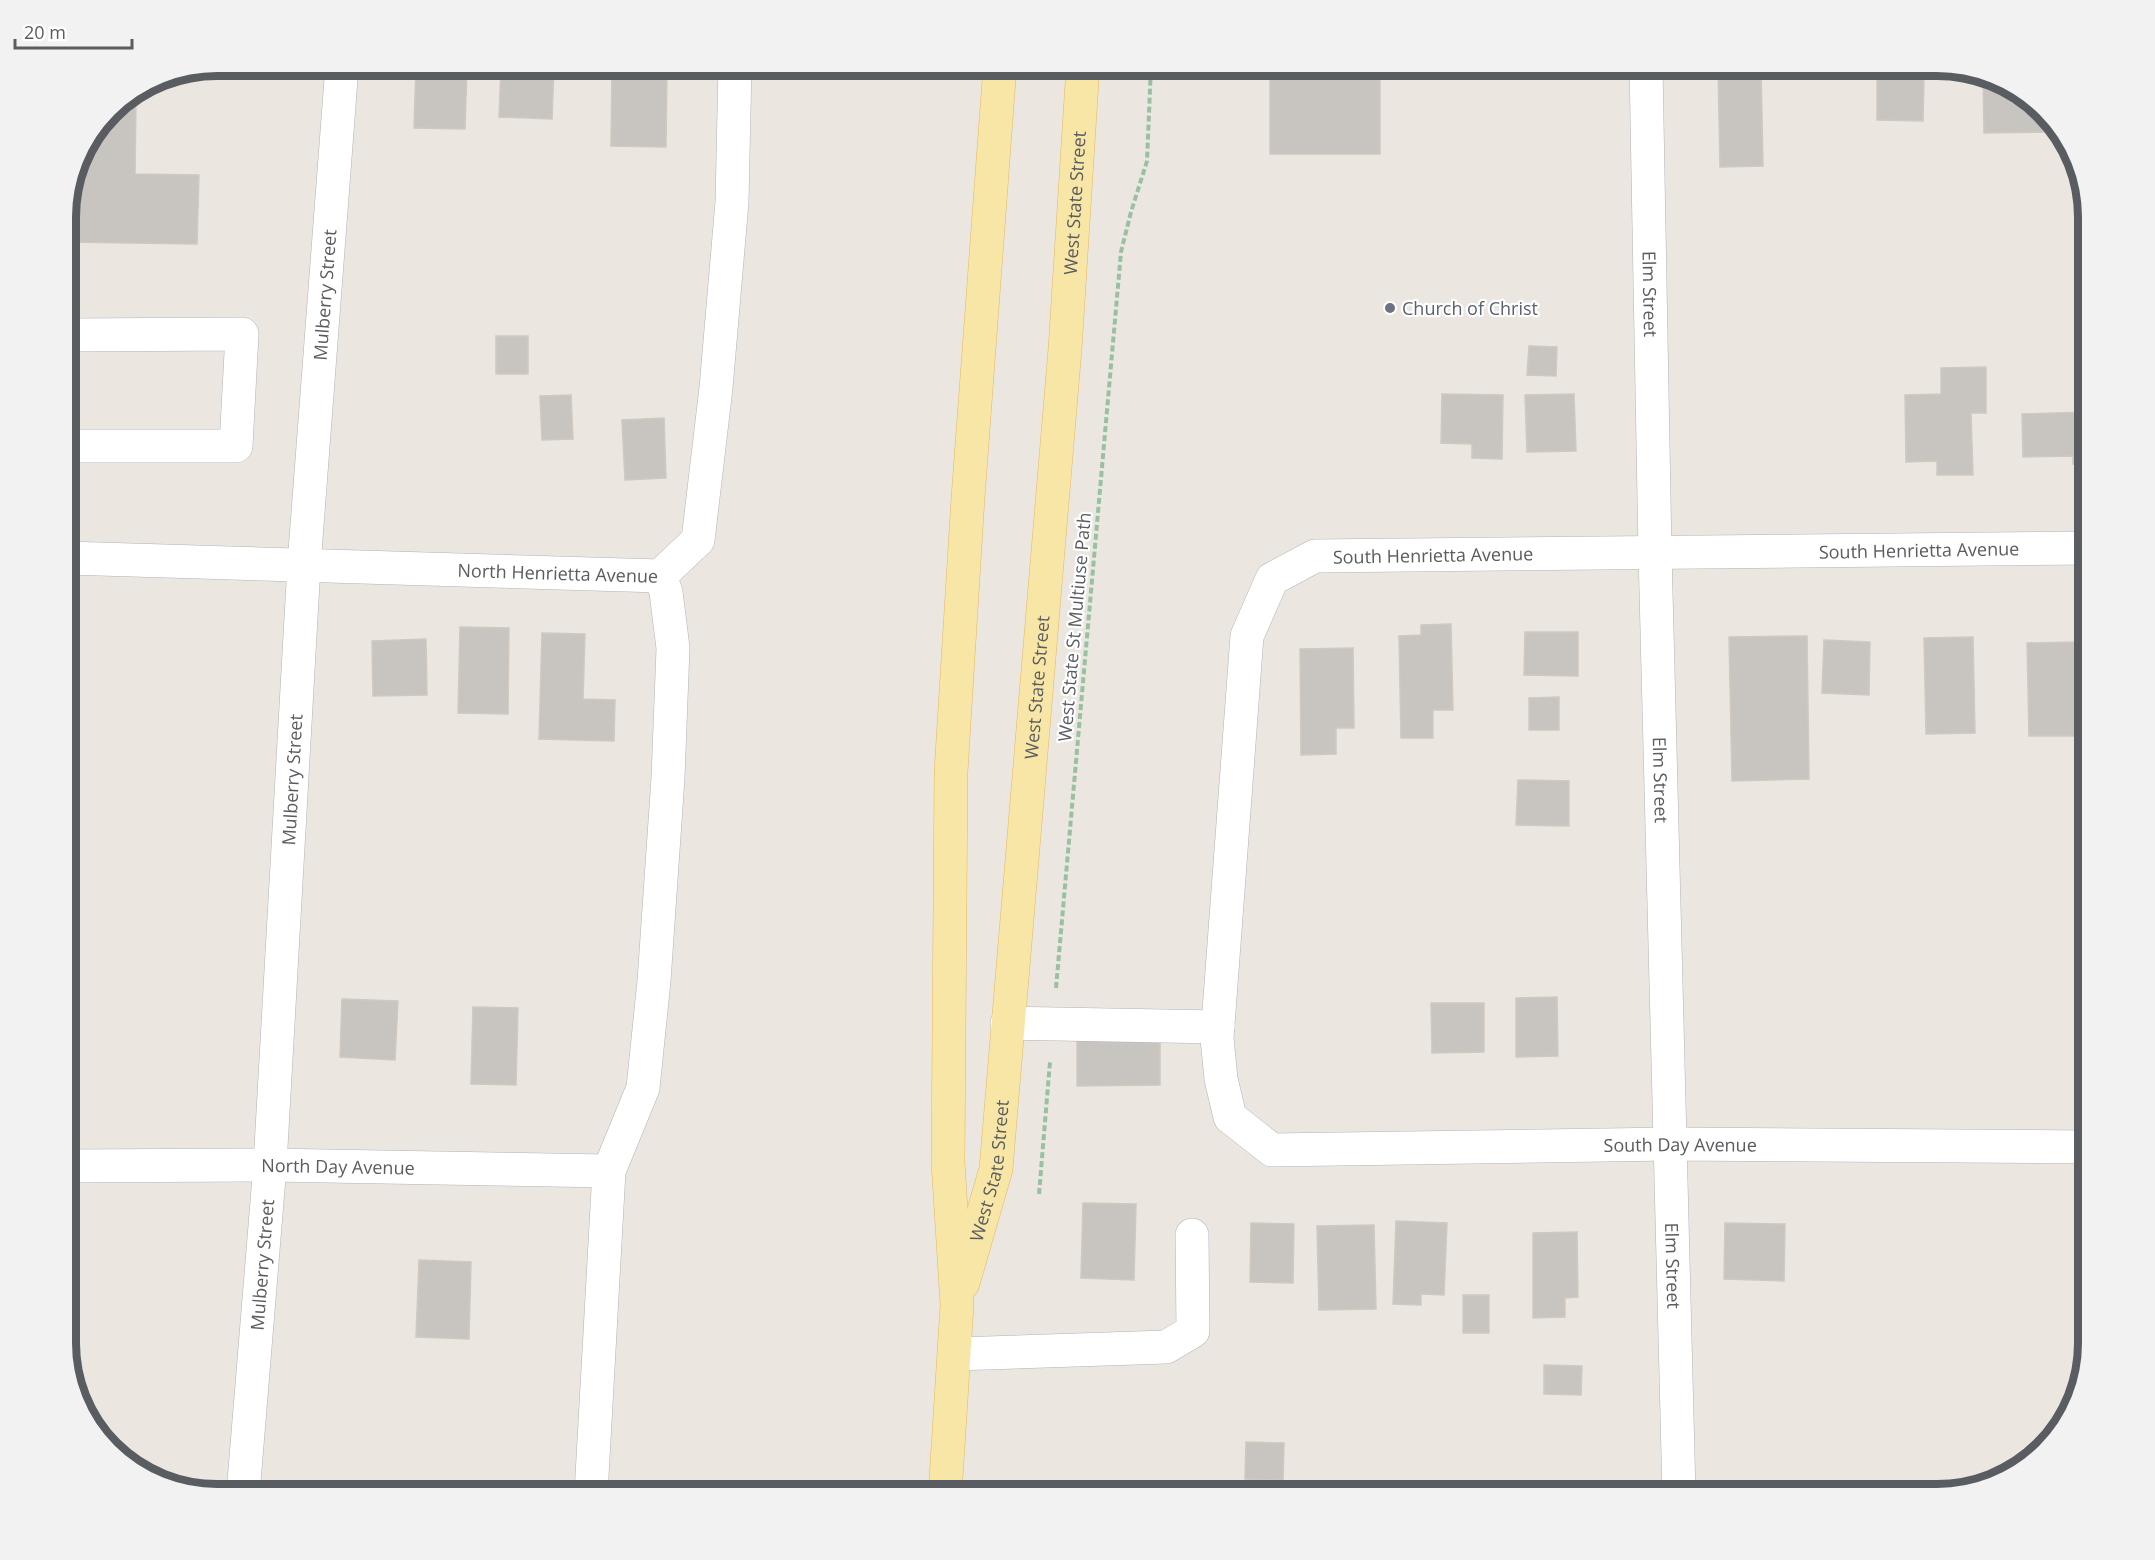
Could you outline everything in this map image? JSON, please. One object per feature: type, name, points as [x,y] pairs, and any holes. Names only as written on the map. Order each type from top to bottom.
[{"type":"main road","name":"West State Street","points":[[946,1484],[957,1305],[948,1162],[951,772],[968,498],[999,76]]},
{"type":"main road","name":"West State Street","points":[[957,1305],[996,1169],[1065,349],[1082,76]]},
{"type":"street","name":"Mulberry Street","points":[[244,1484],[270,1165],[304,565],[341,76]]},
{"type":"street","points":[[660,576],[698,540],[716,388],[732,202],[735,76]]},
{"type":"street","name":"Elm Street","points":[[1646,76],[1655,552],[1679,1484]]},
{"type":"street","points":[[77,335],[242,334],[236,446],[77,446]]},
{"type":"street","name":"South Henrietta Avenue","points":[[1272,1150],[1230,1117],[1221,1079],[1218,1027],[1247,636],[1272,579],[1316,556],[2078,548]]},
{"type":"street","name":"North Henrietta Avenue","points":[[77,558],[660,576],[666,592],[673,648],[668,778],[654,981],[643,1088],[609,1171],[592,1484]]},
{"type":"street","points":[[1007,1023],[1218,1027]]},
{"type":"street","name":"South Day Avenue","points":[[1272,1150],[1670,1144],[2078,1147]]},
{"type":"street","name":"North Day Avenue","points":[[77,1166],[270,1165],[609,1171]]},
{"type":"street","points":[[955,1354],[1166,1347],[1193,1331],[1192,1235]]},
{"type":"path","name":"West State St Multiuse Path","points":[[1040,1194],[1047,1085],[1121,252],[1147,162],[1151,76]]},
{"type":"building","points":[[416,76],[467,76],[465,129],[414,128]]},
{"type":"building","points":[[501,76],[554,76],[552,119],[499,117]]},
{"type":"building","points":[[612,76],[667,76],[666,147],[611,146]]},
{"type":"building","points":[[1270,76],[1380,76],[1380,154],[1270,154]]},
{"type":"building","points":[[1718,76],[1761,76],[1763,166],[1720,167]]},
{"type":"building","points":[[1877,76],[1924,76],[1923,121],[1877,120]]},
{"type":"building","points":[[1983,84],[2008,95],[2044,124],[2050,132],[1984,133]]},
{"type":"building","points":[[136,102],[135,174],[199,175],[197,244],[77,242],[78,199],[87,163],[111,124]]},
{"type":"building","points":[[496,336],[528,336],[528,374],[496,374]]},
{"type":"building","points":[[1529,346],[1557,347],[1556,376],[1527,375]]},
{"type":"building","points":[[1986,367],[1986,413],[1971,413],[1973,475],[1937,475],[1937,461],[1906,462],[1905,395],[1941,394],[1941,368]]},
{"type":"building","points":[[1442,394],[1503,395],[1502,459],[1472,458],[1472,444],[1441,443]]},
{"type":"building","points":[[1574,394],[1576,451],[1527,452],[1525,395]]},
{"type":"building","points":[[571,395],[573,439],[542,440],[540,396]]},
{"type":"building","points":[[2078,412],[2078,464],[2073,464],[2073,456],[2023,457],[2022,414]]},
{"type":"building","points":[[664,418],[666,478],[625,480],[622,420]]},
{"type":"building","points":[[1451,624],[1453,710],[1433,710],[1433,738],[1401,738],[1399,636],[1421,635],[1421,625]]},
{"type":"building","points":[[460,627],[509,628],[508,714],[458,713]]},
{"type":"building","points":[[1525,632],[1578,632],[1578,676],[1524,675]]},
{"type":"building","points":[[542,633],[585,634],[583,699],[615,700],[614,741],[539,739]]},
{"type":"building","points":[[1807,636],[1809,779],[1732,781],[1729,637]]},
{"type":"building","points":[[1973,637],[1975,733],[1926,734],[1924,638]]},
{"type":"building","points":[[426,639],[427,695],[373,696],[372,641]]},
{"type":"building","points":[[1824,640],[1870,642],[1869,695],[1822,693]]},
{"type":"building","points":[[2074,642],[2076,736],[2029,736],[2027,643]]},
{"type":"building","points":[[1353,648],[1354,728],[1336,728],[1336,754],[1301,755],[1300,649]]},
{"type":"building","points":[[1559,697],[1559,730],[1529,730],[1529,698]]},
{"type":"building","points":[[1518,780],[1569,781],[1569,826],[1516,825]]},
{"type":"building","points":[[1557,997],[1558,1056],[1516,1057],[1516,998]]},
{"type":"building","points":[[342,999],[398,1001],[395,1060],[340,1057]]},
{"type":"building","points":[[1431,1003],[1484,1003],[1484,1052],[1432,1053]]},
{"type":"building","points":[[473,1007],[518,1008],[516,1085],[471,1084]]},
{"type":"building","points":[[1160,1039],[1160,1085],[1077,1086],[1077,1040]]},
{"type":"building","points":[[1083,1203],[1136,1204],[1134,1280],[1081,1278]]},
{"type":"building","points":[[1396,1221],[1447,1223],[1444,1295],[1421,1294],[1421,1305],[1393,1304]]},
{"type":"building","points":[[1251,1223],[1294,1224],[1293,1283],[1250,1282]]},
{"type":"building","points":[[1725,1223],[1785,1224],[1784,1281],[1724,1279]]},
{"type":"building","points":[[1374,1225],[1376,1309],[1319,1310],[1317,1226]]},
{"type":"building","points":[[1577,1232],[1578,1297],[1565,1298],[1565,1317],[1533,1318],[1533,1233]]},
{"type":"building","points":[[419,1260],[471,1262],[469,1339],[416,1337]]},
{"type":"building","points":[[1463,1295],[1489,1295],[1489,1333],[1463,1333]]},
{"type":"building","points":[[1544,1365],[1582,1366],[1581,1395],[1544,1394]]},
{"type":"building","points":[[1246,1442],[1284,1443],[1283,1480],[1245,1479]]},
{"type":"place","name":"Church of Christ","points":[[1390,308]]}]
